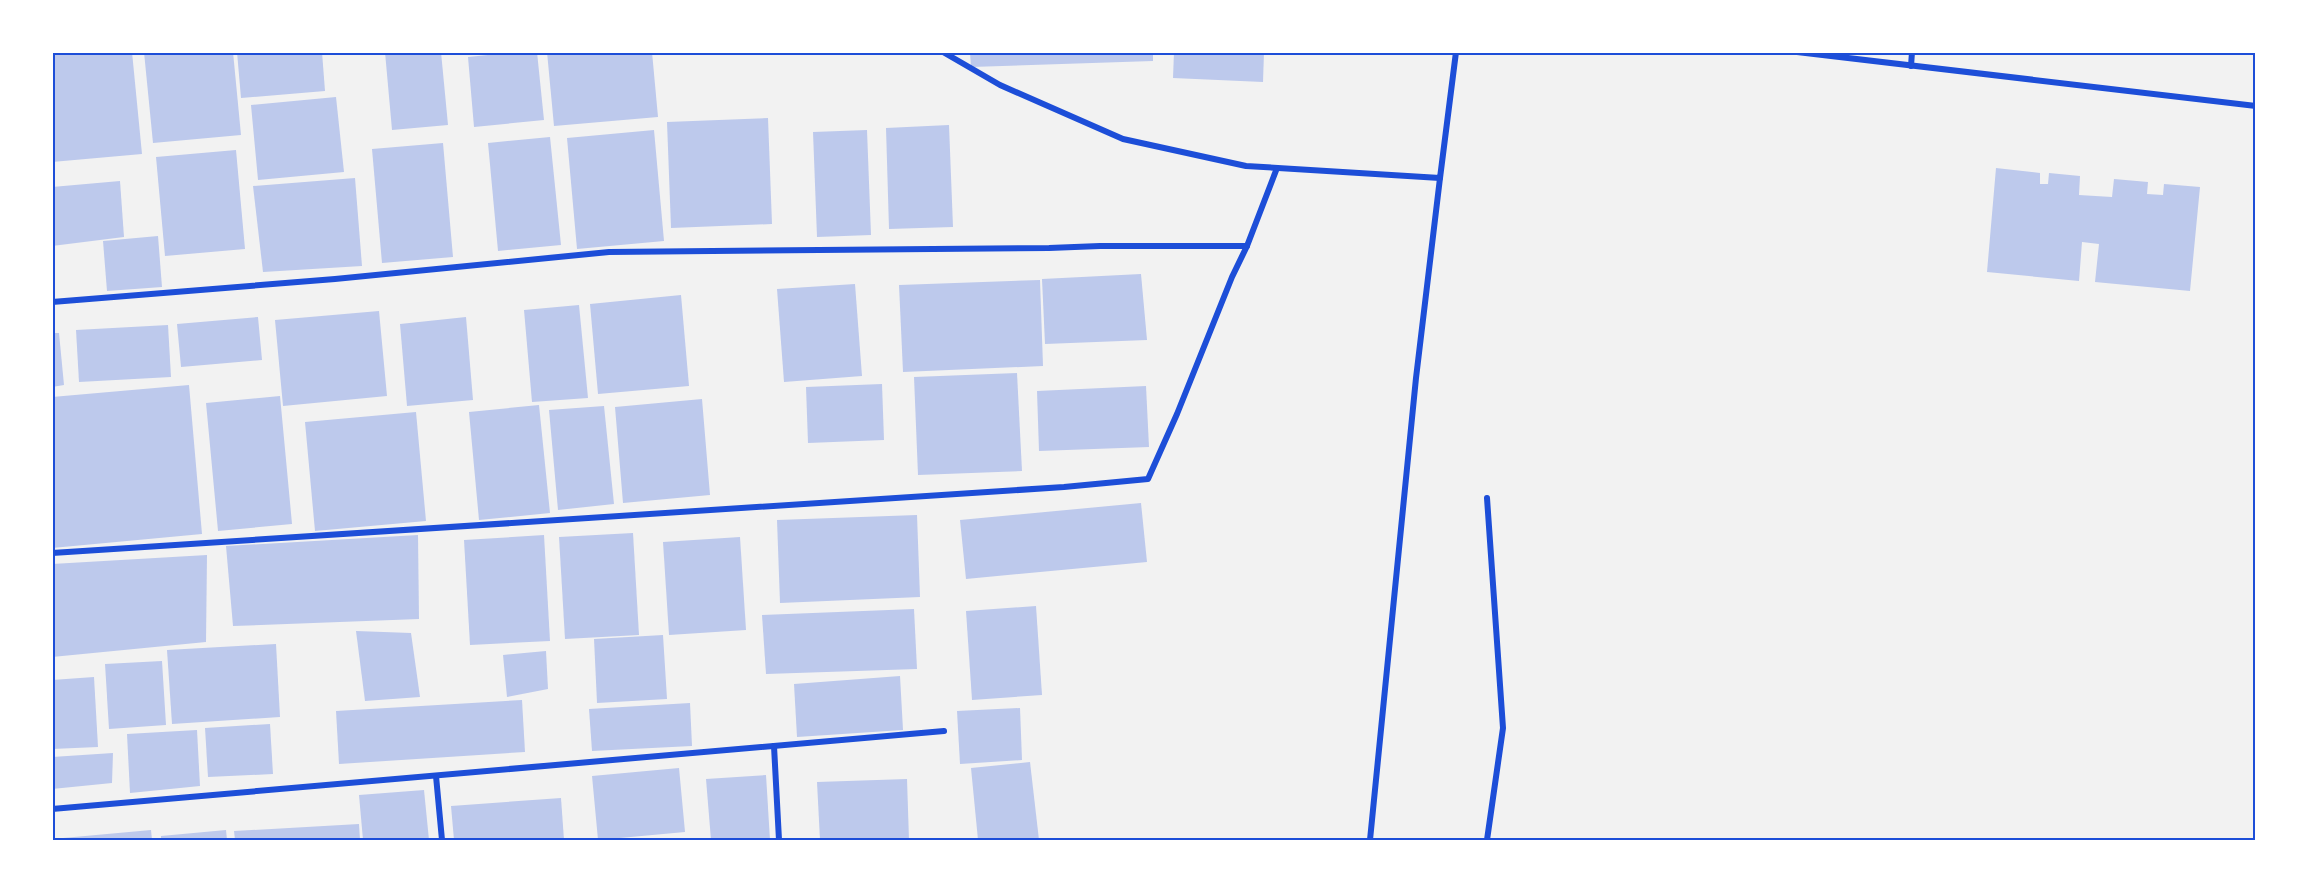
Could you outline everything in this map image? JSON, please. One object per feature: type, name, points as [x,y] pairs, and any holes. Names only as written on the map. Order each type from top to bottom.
[{"type":"street","points":[[943,52],[1000,85],[1123,139],[1246,166],[1440,178]]},
{"type":"street","points":[[1370,840],[1416,378],[1456,52]]},
{"type":"street","points":[[1797,52],[2256,106]]},
{"type":"street","points":[[1911,66],[1912,52]]},
{"type":"street","points":[[52,553],[1064,488],[1148,479],[1247,246],[1277,168]]},
{"type":"street","points":[[52,302],[335,279],[609,252],[1247,246]]},
{"type":"street","points":[[1487,498],[1503,728],[1487,840]]},
{"type":"street","points":[[52,808],[944,731]]},
{"type":"street","points":[[774,746],[778,840]]},
{"type":"street","points":[[436,776],[442,840]]},
{"type":"building","points":[[52,52],[132,52],[142,154],[52,162]]},
{"type":"building","points":[[144,52],[233,52],[241,135],[153,143]]},
{"type":"building","points":[[237,52],[322,52],[325,91],[241,98]]},
{"type":"building","points":[[385,52],[441,52],[448,125],[392,130]]},
{"type":"building","points":[[537,52],[544,120],[474,127],[468,57]]},
{"type":"building","points":[[547,52],[652,52],[658,117],[554,126]]},
{"type":"building","points":[[970,52],[1153,52],[1153,61],[971,67]]},
{"type":"building","points":[[1174,52],[1264,52],[1263,82],[1173,78]]},
{"type":"building","points":[[336,97],[344,172],[258,180],[251,105]]},
{"type":"building","points":[[768,118],[772,224],[671,228],[667,122]]},
{"type":"building","points":[[949,125],[953,227],[889,229],[886,128]]},
{"type":"building","points":[[654,130],[664,241],[577,249],[567,138]]},
{"type":"building","points":[[867,130],[871,235],[817,237],[813,132]]},
{"type":"building","points":[[550,137],[561,245],[498,251],[488,143]]},
{"type":"building","points":[[443,143],[453,257],[382,263],[372,149]]},
{"type":"building","points":[[236,150],[245,249],[165,256],[156,157]]},
{"type":"building","points":[[1996,168],[2040,173],[2040,184],[2048,184],[2049,173],[2080,176],[2079,195],[2112,197],[2114,179],[2148,182],[2147,194],[2163,195],[2164,184],[2200,187],[2190,291],[2095,282],[2099,244],[2082,242],[2079,281],[1987,272]]},
{"type":"building","points":[[355,178],[362,266],[263,272],[253,186]]},
{"type":"building","points":[[120,181],[124,237],[52,246],[52,187]]},
{"type":"building","points":[[158,236],[162,287],[107,291],[103,241]]},
{"type":"building","points":[[1141,274],[1147,340],[1045,344],[1042,279]]},
{"type":"building","points":[[1040,280],[1043,366],[903,372],[899,285]]},
{"type":"building","points":[[855,284],[862,376],[784,382],[777,289]]},
{"type":"building","points":[[681,295],[689,386],[598,394],[590,304]]},
{"type":"building","points":[[579,305],[588,398],[532,402],[524,310]]},
{"type":"building","points":[[379,311],[387,396],[283,406],[275,320]]},
{"type":"building","points":[[258,317],[262,360],[181,367],[177,324]]},
{"type":"building","points":[[466,317],[473,400],[407,406],[400,324]]},
{"type":"building","points":[[168,325],[171,377],[79,382],[76,330]]},
{"type":"building","points":[[52,333],[59,333],[64,385],[52,387]]},
{"type":"building","points":[[1017,373],[1022,471],[918,475],[914,377]]},
{"type":"building","points":[[882,384],[884,440],[808,443],[806,387]]},
{"type":"building","points":[[189,385],[202,534],[52,548],[52,397]]},
{"type":"building","points":[[1146,386],[1149,447],[1039,451],[1037,391]]},
{"type":"building","points":[[280,396],[292,524],[218,531],[206,403]]},
{"type":"building","points":[[702,399],[710,495],[623,503],[615,407]]},
{"type":"building","points":[[539,405],[550,513],[479,520],[469,412]]},
{"type":"building","points":[[604,406],[614,504],[558,510],[549,410]]},
{"type":"building","points":[[416,412],[426,521],[315,531],[305,422]]},
{"type":"building","points":[[1141,503],[1147,562],[966,579],[960,520]]},
{"type":"building","points":[[917,515],[920,597],[780,603],[777,520]]},
{"type":"building","points":[[633,533],[639,635],[565,639],[559,537]]},
{"type":"building","points":[[418,535],[419,619],[233,626],[226,546]]},
{"type":"building","points":[[544,535],[550,641],[470,645],[464,540]]},
{"type":"building","points":[[740,537],[746,630],[669,635],[663,542]]},
{"type":"building","points":[[207,555],[206,642],[52,657],[52,564]]},
{"type":"building","points":[[1036,606],[1042,695],[972,700],[966,611]]},
{"type":"building","points":[[914,609],[917,669],[766,674],[762,615]]},
{"type":"building","points":[[356,631],[411,633],[420,697],[365,701]]},
{"type":"building","points":[[663,635],[667,699],[597,703],[594,639]]},
{"type":"building","points":[[276,644],[280,717],[172,724],[167,650]]},
{"type":"building","points":[[546,651],[548,689],[507,697],[503,655]]},
{"type":"building","points":[[162,661],[166,725],[109,729],[105,664]]},
{"type":"building","points":[[900,676],[903,730],[797,737],[794,684]]},
{"type":"building","points":[[94,677],[98,747],[52,749],[52,680]]},
{"type":"building","points":[[522,700],[525,752],[339,764],[336,711]]},
{"type":"building","points":[[690,703],[692,746],[592,751],[589,709]]},
{"type":"building","points":[[1020,708],[1022,760],[960,764],[957,711]]},
{"type":"building","points":[[270,724],[273,774],[208,777],[205,728]]},
{"type":"building","points":[[197,730],[200,786],[130,793],[127,734]]},
{"type":"building","points":[[113,753],[112,783],[52,789],[52,757]]},
{"type":"building","points":[[1030,762],[1039,840],[978,840],[971,768]]},
{"type":"building","points":[[679,768],[685,832],[598,840],[592,776]]},
{"type":"building","points":[[766,775],[770,840],[711,840],[706,779]]},
{"type":"building","points":[[907,779],[909,840],[820,840],[817,782]]},
{"type":"building","points":[[424,790],[429,840],[363,840],[359,795]]},
{"type":"building","points":[[561,798],[564,840],[454,840],[451,806]]},
{"type":"building","points":[[359,824],[360,840],[235,840],[234,831]]},
{"type":"building","points":[[151,830],[152,840],[52,840],[52,839]]},
{"type":"building","points":[[226,830],[227,840],[161,840],[161,836]]}]
